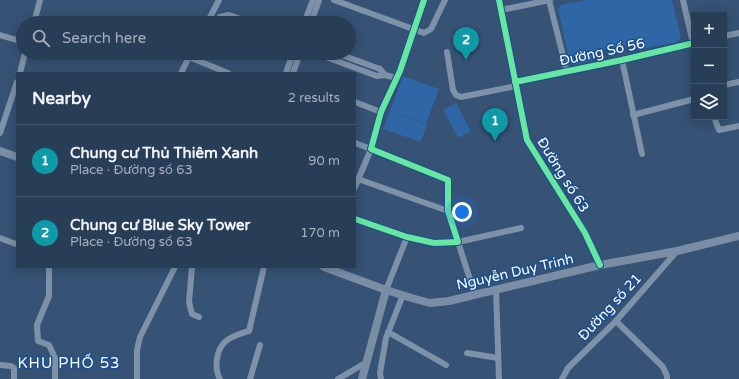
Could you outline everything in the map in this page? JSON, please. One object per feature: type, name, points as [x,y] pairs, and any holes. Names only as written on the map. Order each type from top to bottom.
[{"type":"main road","points":[[0,151],[16,157]]},
{"type":"main road","name":"Nguyễn Duy Trinh","points":[[327,268],[386,290],[430,303],[448,301],[600,265],[676,251],[739,236]]},
{"type":"main road","points":[[362,379],[386,290]]},
{"type":"street","points":[[36,16],[40,0]]},
{"type":"street","points":[[217,16],[212,14],[219,0]]},
{"type":"street","points":[[307,16],[313,0]]},
{"type":"street","points":[[313,16],[319,0]]},
{"type":"street","points":[[334,0],[424,33],[431,29],[445,0]]},
{"type":"street","points":[[356,184],[371,149],[381,112],[396,78],[424,0]]},
{"type":"street","name":"Đường số 63","points":[[499,0],[527,140],[585,233],[600,265]]},
{"type":"street","points":[[501,10],[549,0],[567,72]]},
{"type":"street","points":[[683,0],[691,33]]},
{"type":"street","points":[[727,35],[739,33]]},
{"type":"street","points":[[0,35],[16,40]]},
{"type":"street","name":"Đường Số 56","points":[[447,52],[453,90],[461,97],[567,72],[691,46]]},
{"type":"street","points":[[20,72],[23,60]]},
{"type":"street","points":[[182,72],[188,60]]},
{"type":"street","points":[[201,60],[226,72]]},
{"type":"street","points":[[286,72],[291,60]]},
{"type":"street","points":[[293,72],[298,60]]},
{"type":"street","points":[[333,60],[377,76],[385,75],[396,78]]},
{"type":"street","points":[[355,60],[380,69],[385,75]]},
{"type":"street","name":"Đường Số 56","points":[[622,60],[642,154]]},
{"type":"street","points":[[727,84],[739,82]]},
{"type":"street","points":[[0,132],[16,85]]},
{"type":"street","points":[[633,115],[691,99]]},
{"type":"street","points":[[356,102],[381,112]]},
{"type":"street","points":[[715,120],[719,130],[739,126]]},
{"type":"street","points":[[356,143],[448,180],[448,211],[474,295]]},
{"type":"street","points":[[358,178],[448,211]]},
{"type":"street","points":[[356,219],[434,243],[458,242],[521,228]]},
{"type":"street","points":[[386,290],[407,236]]},
{"type":"street","points":[[0,238],[16,244]]},
{"type":"street","name":"Đường số 21","points":[[562,379],[568,368],[616,321],[676,251]]},
{"type":"street","points":[[48,268],[49,296],[37,325],[38,341],[49,345],[55,358],[55,379]]},
{"type":"street","points":[[138,379],[136,350],[140,337],[174,268]]},
{"type":"street","points":[[192,268],[189,302],[192,314],[199,317]]},
{"type":"street","points":[[220,379],[218,376],[217,363],[219,351],[224,342],[237,335],[249,332],[264,268]]},
{"type":"street","points":[[496,289],[499,379]]},
{"type":"street","points":[[381,379],[380,373],[388,332],[403,295]]},
{"type":"street","points":[[616,321],[663,367],[667,379]]},
{"type":"street","points":[[388,332],[446,365]]},
{"type":"street","points":[[250,379],[260,344]]},
{"type":"street","points":[[467,353],[498,358]]},
{"type":"street","points":[[338,379],[367,362]]},
{"type":"street","points":[[0,365],[11,366],[14,368],[14,379]]},
{"type":"shaded area","points":[[586,0],[672,0],[681,37],[677,42],[642,49],[632,44],[597,51],[591,61],[574,65],[570,63],[558,9],[561,5]]},
{"type":"shaded area","points":[[403,76],[439,89],[426,124],[390,111]]},
{"type":"shaded area","points":[[456,103],[471,131],[458,138],[443,110]]},
{"type":"shaded area","points":[[390,111],[427,125],[421,142],[383,129]]},
{"type":"cycle path","points":[[356,219],[407,237],[434,243],[458,242],[448,211],[448,180],[371,149],[381,112],[400,71],[424,0]]},
{"type":"cycle path","points":[[499,0],[527,140],[585,233],[600,265]]},
{"type":"cycle path","points":[[515,82],[622,60],[691,44]]},
{"type":"place","name":"Chung cư Blue Sky Tower","points":[[466,60]]},
{"type":"place","name":"Chung cư Thủ Thiêm Xanh","points":[[495,141]]},
{"type":"district","name":"KHU PHỐ 53","points":[[69,363]]}]
